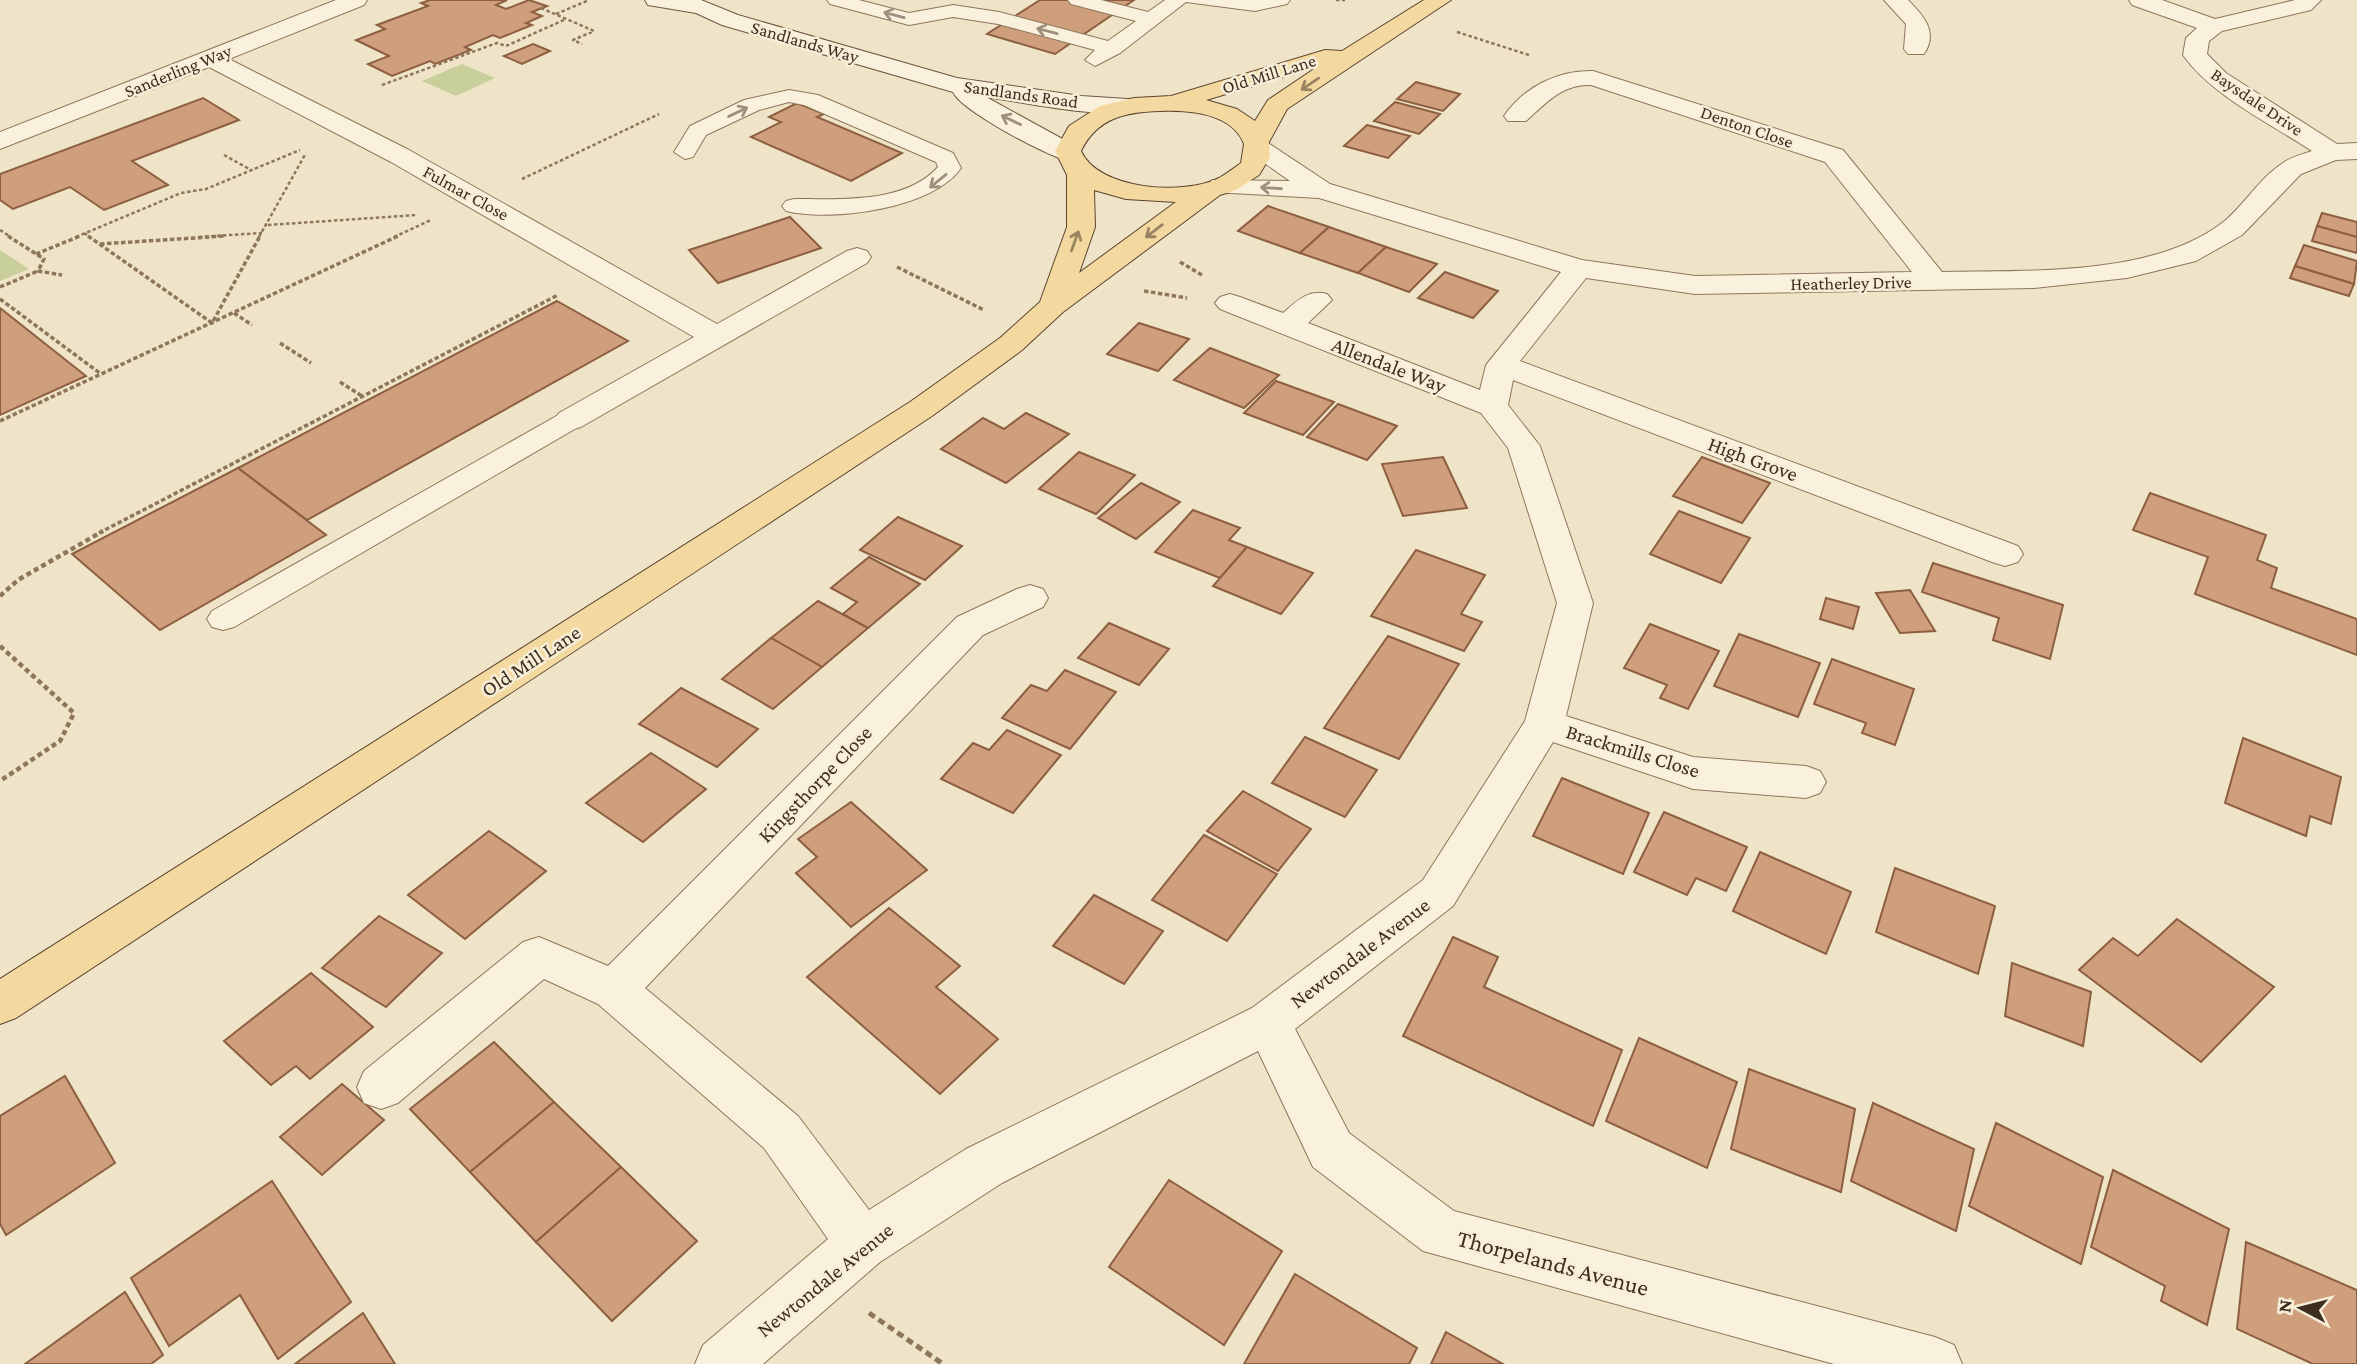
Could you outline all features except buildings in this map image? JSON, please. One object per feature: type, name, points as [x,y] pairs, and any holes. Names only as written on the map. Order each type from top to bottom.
[{"type":"main road","name":"Old Mill Lane","points":[[0,1004],[921,409],[1011,344],[1053,306],[1215,188],[1245,173],[1255,163],[1258,145],[1278,106],[1366,45],[1440,0]]},
{"type":"main road","name":"Old Mill Lane","points":[[1172,103],[1366,45]]},
{"type":"main road","name":"Old Mill Lane","points":[[1053,306],[1080,227],[1071,138],[1085,123],[1107,112],[1134,105],[1172,103],[1207,108],[1236,119],[1250,129],[1258,145]]},
{"type":"main road","name":"Old Mill Lane","points":[[1074,163],[1118,191],[1144,196],[1172,197],[1215,188]]},
{"type":"street","name":"Sanderling Way","points":[[0,142],[356,0]]},
{"type":"street","name":"Sandlands Way","points":[[656,0],[706,4],[730,20],[955,85]]},
{"type":"street","points":[[1895,0],[1918,23],[1916,49]]},
{"type":"street","points":[[2140,0],[2214,26],[2303,5],[2310,0]]},
{"type":"street","name":"Baysdale Drive","points":[[2214,26],[2198,38],[2195,55],[2217,78],[2345,152]]},
{"type":"street","name":"Fulmar Close","points":[[209,58],[288,96],[422,168],[717,337]]},
{"type":"street","points":[[1517,116],[1558,81],[1574,76]]},
{"type":"street","name":"Denton Close","points":[[1574,76],[1629,88],[1834,156]]},
{"type":"street","name":"Sandlands Road","points":[[955,85],[1081,103],[1134,105]]},
{"type":"street","name":"Sandlands Road","points":[[955,85],[984,108],[1030,130],[1074,163]]},
{"type":"street","name":"Heatherley Drive","points":[[1258,145],[1321,190]]},
{"type":"street","points":[[1863,146],[1834,156],[1935,282]]},
{"type":"street","name":"Heatherley Drive","points":[[1215,188],[1321,190],[1579,268],[1695,285],[1935,282],[2061,276],[2127,269],[2186,255],[2232,229],[2292,168],[2345,152]]},
{"type":"street","points":[[570,420],[857,257]]},
{"type":"street","points":[[1497,385],[1579,268]]},
{"type":"street","points":[[1287,325],[1318,300]]},
{"type":"street","name":"Allendale Way","points":[[1230,303],[1287,325],[1497,385]]},
{"type":"street","name":"High Grove","points":[[1497,385],[2005,554]]},
{"type":"street","name":"Newtondale Avenue","points":[[722,1364],[862,1244],[984,1166],[1268,1023],[1438,893],[1545,724],[1575,603],[1524,446],[1497,385]]},
{"type":"street","name":"Kingsthorpe Close","points":[[614,990],[970,626],[1031,598]]},
{"type":"street","name":"Brackmills Close","points":[[1545,724],[1693,773],[1806,782]]},
{"type":"street","points":[[381,1087],[539,956],[614,990],[781,1132],[862,1244]]},
{"type":"street","name":"Thorpelands Avenue","points":[[1268,1023],[1331,1150],[1441,1233],[1935,1364]]},
{"type":"lane","points":[[836,0],[909,19],[947,6],[968,24],[1097,61],[1178,0]]},
{"type":"lane","points":[[1004,0],[1131,35]]},
{"type":"lane","points":[[1078,0],[1152,19]]},
{"type":"lane","points":[[1194,0],[1255,5],[1280,0]]},
{"type":"lane","points":[[685,152],[698,131],[752,105],[789,96],[810,100],[945,158],[950,168],[944,179],[924,191],[832,206],[794,206]]},
{"type":"lane","points":[[222,619],[570,420]]},
{"type":"path","points":[[555,14],[589,0]]},
{"type":"path","points":[[1336,0],[1345,0]]},
{"type":"path","points":[[541,8],[594,32],[573,40],[582,44]]},
{"type":"path","points":[[383,85],[497,43],[506,46],[566,19]]},
{"type":"path","points":[[1446,31],[1527,54],[1574,76]]},
{"type":"path","points":[[519,180],[659,114]]},
{"type":"path","points":[[36,254],[181,193],[206,189],[301,150]]},
{"type":"path","points":[[212,323],[308,154]]},
{"type":"path","points":[[224,155],[252,170]]},
{"type":"path","points":[[268,225],[415,214],[431,220]]},
{"type":"path","points":[[0,421],[441,215]]},
{"type":"path","points":[[0,230],[44,260],[38,271]]},
{"type":"path","points":[[84,233],[212,323]]},
{"type":"path","points":[[100,244],[263,233]]},
{"type":"path","points":[[0,287],[38,271],[62,275]]},
{"type":"path","points":[[1133,291],[1158,292],[1214,304],[1221,299],[1230,303]]},
{"type":"path","points":[[0,596],[18,580],[72,547],[559,295]]},
{"type":"path","points":[[0,299],[101,374]]},
{"type":"path","points":[[233,312],[252,325]]},
{"type":"path","points":[[280,343],[311,363]]},
{"type":"path","points":[[340,382],[362,396]]},
{"type":"path","points":[[0,646],[74,713],[60,741],[0,781]]},
{"type":"path","points":[[820,1279],[943,1364]]},
{"type":"green space","points":[[462,64],[495,78],[456,96],[422,81]]},
{"type":"green space","points":[[0,250],[29,269],[0,281]]}]
